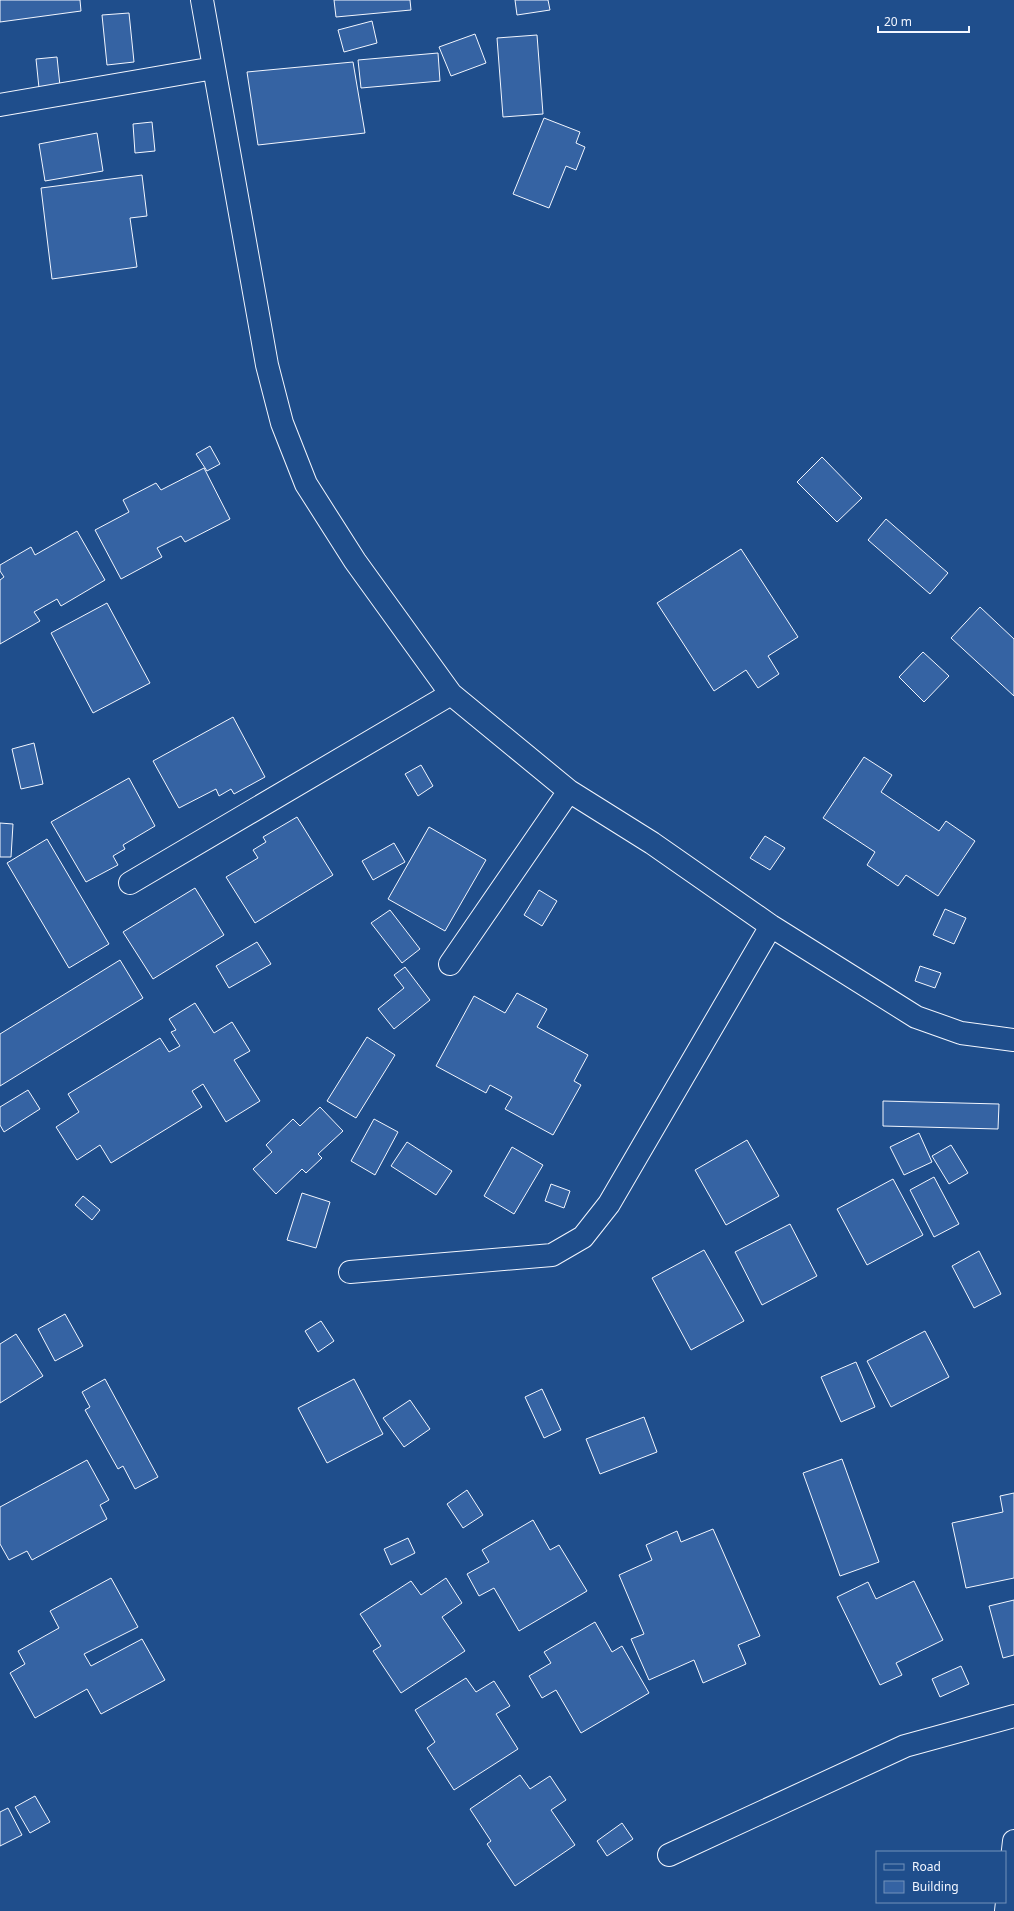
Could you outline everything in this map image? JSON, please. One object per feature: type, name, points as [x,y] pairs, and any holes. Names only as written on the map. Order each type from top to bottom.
[{"type":"street","points":[[202,0],[267,365],[282,423],[306,484],[342,542],[354,561],[451,694],[569,791],[652,843],[771,926],[916,1017],[961,1033],[1014,1040]]},
{"type":"street","points":[[0,105],[214,68]]},
{"type":"street","points":[[130,883],[451,694]]},
{"type":"street","points":[[450,964],[569,791]]},
{"type":"street","points":[[350,1272],[552,1255],[583,1237],[609,1204],[771,926]]},
{"type":"street","points":[[669,1855],[905,1746],[1014,1716]]},
{"type":"street","points":[[1006,1911],[1014,1841]]},
{"type":"building","points":[[0,0],[80,0],[81,11],[0,22]]},
{"type":"building","points":[[334,0],[410,0],[411,10],[336,17]]},
{"type":"building","points":[[515,0],[548,0],[550,10],[517,15]]},
{"type":"building","points":[[129,13],[134,62],[107,65],[102,15]]},
{"type":"building","points":[[372,21],[377,43],[344,52],[338,30]]},
{"type":"building","points":[[475,34],[486,63],[451,76],[439,47]]},
{"type":"building","points":[[537,35],[543,114],[503,117],[497,38]]},
{"type":"building","points":[[438,53],[440,81],[361,88],[358,60]]},
{"type":"building","points":[[57,57],[60,86],[39,88],[36,59]]},
{"type":"building","points":[[353,62],[365,133],[258,145],[247,72]]},
{"type":"building","points":[[544,118],[580,132],[576,143],[585,147],[576,170],[566,166],[549,208],[513,194]]},
{"type":"building","points":[[152,122],[155,151],[135,153],[133,124]]},
{"type":"building","points":[[97,133],[103,171],[45,181],[39,144]]},
{"type":"building","points":[[142,175],[147,216],[130,218],[137,267],[52,279],[41,188]]},
{"type":"building","points":[[210,446],[220,464],[207,471],[196,454]]},
{"type":"building","points":[[822,457],[862,498],[837,522],[797,482]]},
{"type":"building","points":[[204,468],[230,519],[185,542],[181,536],[157,548],[162,557],[121,579],[95,530],[129,512],[123,500],[156,483],[161,490]]},
{"type":"building","points":[[886,519],[948,573],[930,594],[868,540]]},
{"type":"building","points":[[77,531],[105,580],[61,606],[57,599],[34,612],[40,621],[0,644],[0,580],[4,577],[0,571],[0,565],[31,547],[35,555]]},
{"type":"building","points":[[741,549],[798,637],[768,656],[779,674],[758,688],[746,670],[714,691],[657,603]]},
{"type":"building","points":[[107,603],[150,683],[93,713],[51,633]]},
{"type":"building","points":[[980,607],[1014,639],[1014,696],[951,638]]},
{"type":"building","points":[[923,652],[949,676],[924,702],[899,677]]},
{"type":"building","points":[[233,717],[265,777],[234,794],[231,789],[219,796],[216,789],[179,808],[153,761]]},
{"type":"building","points":[[34,743],[43,784],[21,789],[12,749]]},
{"type":"building","points":[[864,757],[892,775],[881,792],[939,831],[946,821],[975,841],[938,896],[906,875],[898,886],[867,865],[875,852],[823,818]]},
{"type":"building","points":[[421,765],[433,786],[418,796],[405,774]]},
{"type":"building","points":[[129,778],[155,826],[123,845],[125,849],[113,856],[118,865],[86,882],[51,822]]},
{"type":"building","points":[[297,817],[333,875],[255,923],[226,877],[258,858],[253,850],[266,842],[263,837]]},
{"type":"building","points":[[0,823],[13,824],[11,857],[0,857]]},
{"type":"building","points":[[429,827],[486,860],[445,931],[388,899]]},
{"type":"building","points":[[765,836],[785,848],[770,870],[750,858]]},
{"type":"building","points":[[47,839],[109,944],[69,968],[7,863]]},
{"type":"building","points":[[394,843],[405,862],[373,880],[362,861]]},
{"type":"building","points":[[195,888],[224,935],[153,979],[123,932]]},
{"type":"building","points":[[539,890],[557,901],[542,926],[524,915]]},
{"type":"building","points":[[945,909],[966,918],[954,944],[933,935]]},
{"type":"building","points":[[390,910],[420,949],[402,963],[371,923]]},
{"type":"building","points":[[257,942],[271,964],[229,988],[216,966]]},
{"type":"building","points":[[120,960],[143,998],[0,1086],[0,1034]]},
{"type":"building","points":[[920,966],[941,973],[935,988],[915,981]]},
{"type":"building","points":[[405,967],[430,1000],[394,1029],[378,1009],[404,988],[394,975]]},
{"type":"building","points":[[517,993],[547,1009],[537,1027],[588,1055],[574,1081],[581,1085],[553,1135],[505,1109],[512,1097],[490,1085],[486,1093],[436,1066],[474,996],[505,1013]]},
{"type":"building","points":[[195,1003],[214,1033],[232,1022],[250,1051],[234,1060],[260,1101],[226,1122],[203,1084],[192,1091],[202,1107],[111,1163],[100,1145],[77,1160],[56,1127],[79,1112],[68,1094],[160,1038],[169,1052],[180,1046],[171,1032],[176,1030],[169,1019]]},
{"type":"building","points":[[367,1037],[395,1055],[356,1118],[327,1101]]},
{"type":"building","points":[[28,1090],[40,1109],[4,1132],[0,1125],[0,1107]]},
{"type":"building","points":[[883,1101],[999,1104],[998,1129],[883,1126]]},
{"type":"building","points":[[320,1107],[343,1131],[318,1154],[322,1158],[306,1173],[302,1169],[276,1194],[253,1169],[272,1152],[266,1145],[293,1119],[300,1126]]},
{"type":"building","points":[[374,1119],[398,1132],[375,1175],[351,1161]]},
{"type":"building","points":[[919,1133],[932,1162],[904,1175],[890,1147]]},
{"type":"building","points":[[747,1140],[779,1196],[726,1225],[695,1170]]},
{"type":"building","points":[[407,1142],[452,1171],[436,1195],[391,1166]]},
{"type":"building","points":[[951,1145],[968,1173],[949,1184],[932,1156]]},
{"type":"building","points":[[512,1147],[543,1165],[514,1214],[484,1196]]},
{"type":"building","points":[[934,1177],[959,1224],[934,1237],[910,1190]]},
{"type":"building","points":[[893,1179],[923,1235],[867,1265],[837,1209]]},
{"type":"building","points":[[551,1184],[570,1191],[564,1208],[545,1201]]},
{"type":"building","points":[[302,1193],[330,1202],[316,1248],[287,1240]]},
{"type":"building","points":[[83,1196],[100,1210],[92,1220],[75,1205]]},
{"type":"building","points":[[790,1224],[817,1276],[762,1305],[735,1252]]},
{"type":"building","points":[[704,1250],[744,1321],[691,1350],[652,1278]]},
{"type":"building","points":[[979,1251],[1001,1294],[974,1308],[952,1266]]},
{"type":"building","points":[[65,1314],[83,1346],[55,1361],[38,1329]]},
{"type":"building","points":[[321,1321],[334,1341],[318,1352],[305,1331]]},
{"type":"building","points":[[925,1331],[949,1377],[891,1407],[867,1361]]},
{"type":"building","points":[[16,1334],[43,1376],[0,1403],[0,1344]]},
{"type":"building","points":[[856,1362],[875,1407],[841,1422],[821,1377]]},
{"type":"building","points":[[105,1379],[158,1477],[135,1489],[123,1466],[118,1469],[85,1410],[90,1407],[82,1392]]},
{"type":"building","points":[[354,1379],[383,1434],[327,1463],[298,1408]]},
{"type":"building","points":[[542,1389],[561,1430],[544,1438],[525,1397]]},
{"type":"building","points":[[410,1400],[430,1429],[404,1447],[383,1418]]},
{"type":"building","points":[[644,1417],[657,1452],[600,1474],[586,1439]]},
{"type":"building","points":[[842,1459],[879,1562],[840,1576],[803,1473]]},
{"type":"building","points":[[87,1460],[109,1500],[100,1505],[107,1519],[32,1560],[27,1551],[9,1560],[0,1544],[0,1507]]},
{"type":"building","points":[[467,1490],[483,1515],[463,1528],[447,1504]]},
{"type":"building","points":[[1014,1493],[1014,1578],[966,1588],[952,1523],[1003,1512],[1000,1496]]},
{"type":"building","points":[[533,1520],[550,1550],[559,1545],[587,1591],[519,1631],[494,1588],[479,1596],[467,1574],[489,1562],[482,1550]]},
{"type":"building","points":[[713,1529],[760,1636],[738,1645],[746,1664],[703,1683],[694,1660],[649,1680],[631,1639],[644,1634],[619,1575],[652,1560],[646,1545],[677,1531],[681,1542]]},
{"type":"building","points":[[408,1538],[415,1553],[391,1565],[384,1549]]},
{"type":"building","points":[[111,1578],[138,1627],[84,1654],[91,1666],[142,1639],[165,1680],[101,1714],[87,1689],[35,1718],[10,1673],[25,1664],[18,1651],[59,1628],[50,1611]]},
{"type":"building","points":[[446,1578],[462,1603],[442,1617],[465,1651],[401,1693],[373,1651],[381,1646],[360,1614],[411,1581],[421,1595]]},
{"type":"building","points":[[914,1581],[943,1640],[896,1663],[902,1675],[880,1685],[837,1597],[868,1582],[876,1599]]},
{"type":"building","points":[[1014,1600],[1014,1655],[1003,1658],[989,1606]]},
{"type":"building","points":[[595,1622],[612,1652],[622,1646],[649,1693],[581,1733],[556,1690],[542,1698],[529,1676],[551,1663],[544,1652]]},
{"type":"building","points":[[961,1666],[969,1684],[940,1697],[932,1679]]},
{"type":"building","points":[[466,1678],[476,1692],[494,1681],[510,1706],[496,1714],[518,1749],[454,1790],[427,1748],[435,1742],[415,1710]]},
{"type":"building","points":[[520,1775],[530,1789],[550,1776],[566,1800],[551,1810],[575,1845],[515,1886],[487,1844],[491,1841],[470,1809]]},
{"type":"building","points":[[35,1796],[50,1822],[30,1833],[15,1807]]},
{"type":"building","points":[[8,1808],[22,1835],[0,1846],[0,1812]]},
{"type":"building","points":[[622,1823],[633,1839],[607,1856],[597,1841]]}]
